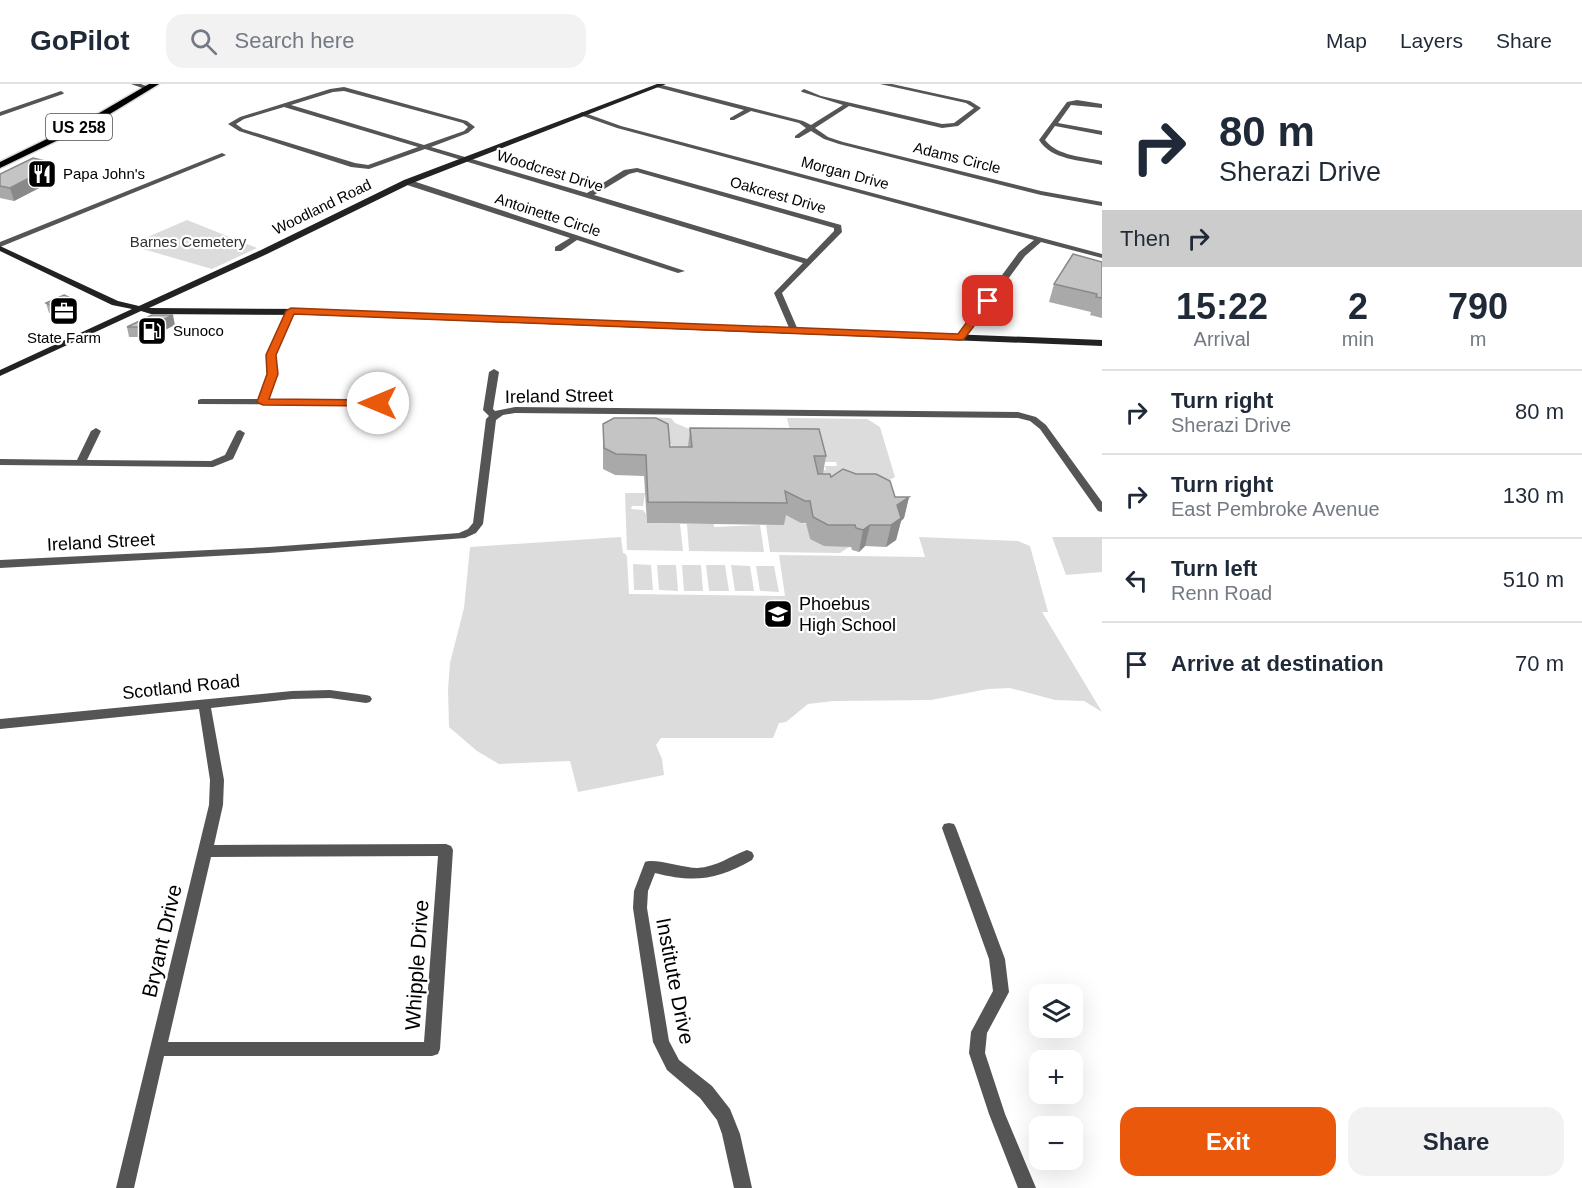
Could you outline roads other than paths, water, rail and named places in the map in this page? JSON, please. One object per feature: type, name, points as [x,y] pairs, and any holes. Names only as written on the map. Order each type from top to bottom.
[{"type":"main road","name":"US 258","points":[[0,158],[72,122],[136,84]]},
{"type":"main road","name":"Woodland Road","points":[[0,373],[407,182],[661,85]]},
{"type":"main road","name":"US 258","points":[[0,165],[97,117],[151,86]]},
{"type":"main road","points":[[0,246],[109,301],[139,309],[168,312],[291,311],[1102,343]]},
{"type":"street","points":[[136,84],[151,86]]},
{"type":"street","points":[[804,91],[848,104],[946,126],[958,124],[978,108],[968,102],[883,84]]},
{"type":"street","name":"Adams Circle","points":[[661,85],[811,126],[829,139],[1041,193],[1102,204]]},
{"type":"street","points":[[341,89],[465,122],[472,127],[466,132],[369,167],[343,161],[231,124],[237,119],[284,105],[341,89]]},
{"type":"street","points":[[0,114],[62,93]]},
{"type":"street","points":[[1102,106],[1072,102],[1068,104],[1042,138],[1045,147],[1102,163]]},
{"type":"street","points":[[797,137],[848,104]]},
{"type":"street","name":"Woodcrest Drive","points":[[284,105],[809,262]]},
{"type":"street","points":[[732,119],[750,109]]},
{"type":"street","name":"Morgan Drive","points":[[582,114],[620,127],[1102,256]]},
{"type":"street","points":[[1053,124],[1102,133]]},
{"type":"street","points":[[0,246],[222,155]]},
{"type":"street","name":"Oakcrest Drive","points":[[588,196],[627,172],[637,170],[838,227],[838,232],[778,293],[794,330]]},
{"type":"street","name":"Antoinette Circle","points":[[407,182],[681,271]]},
{"type":"street","points":[[558,249],[574,238]]},
{"type":"street","points":[[961,337],[1022,254],[1040,239]]},
{"type":"street","points":[[263,402],[272,374],[271,355],[291,311]]},
{"type":"street","points":[[494,372],[488,410],[495,415]]},
{"type":"street","points":[[201,402],[378,403]]},
{"type":"street","name":"Ireland Street","points":[[0,564],[269,550],[461,536],[472,531],[478,524],[490,423],[495,415],[507,410],[1018,415],[1033,419],[1043,427],[1102,509]]},
{"type":"street","points":[[80,463],[96,431]]},
{"type":"street","points":[[0,462],[213,464],[229,457],[240,433]]},
{"type":"street","name":"Scotland Road","points":[[0,724],[313,694],[366,699]]},
{"type":"street","name":"Bryant Drive","points":[[126,1188],[216,805],[217,780],[204,703]]},
{"type":"street","points":[[950,828],[998,959],[1001,992],[979,1032],[977,1053],[997,1114],[1027,1188]]},
{"type":"street","name":"Whipple Drive","points":[[158,1049],[432,1049],[446,850],[205,851]]},
{"type":"street","name":"Institute Drive","points":[[743,1188],[731,1134],[724,1115],[706,1092],[673,1065],[661,1042],[640,908],[641,891],[650,866],[677,873],[711,873],[726,869],[747,856]]},
{"type":"place","name":"Papa John's","points":[[42,174]]},
{"type":"place","name":"State Farm","points":[[64,311]]},
{"type":"place","name":"Sunoco","points":[[152,331]]},
{"type":"place","name":"Phoebus High School","points":[[778,614]]},
{"type":"park label","name":"Barnes Cemetery","points":[[188,242]]}]
